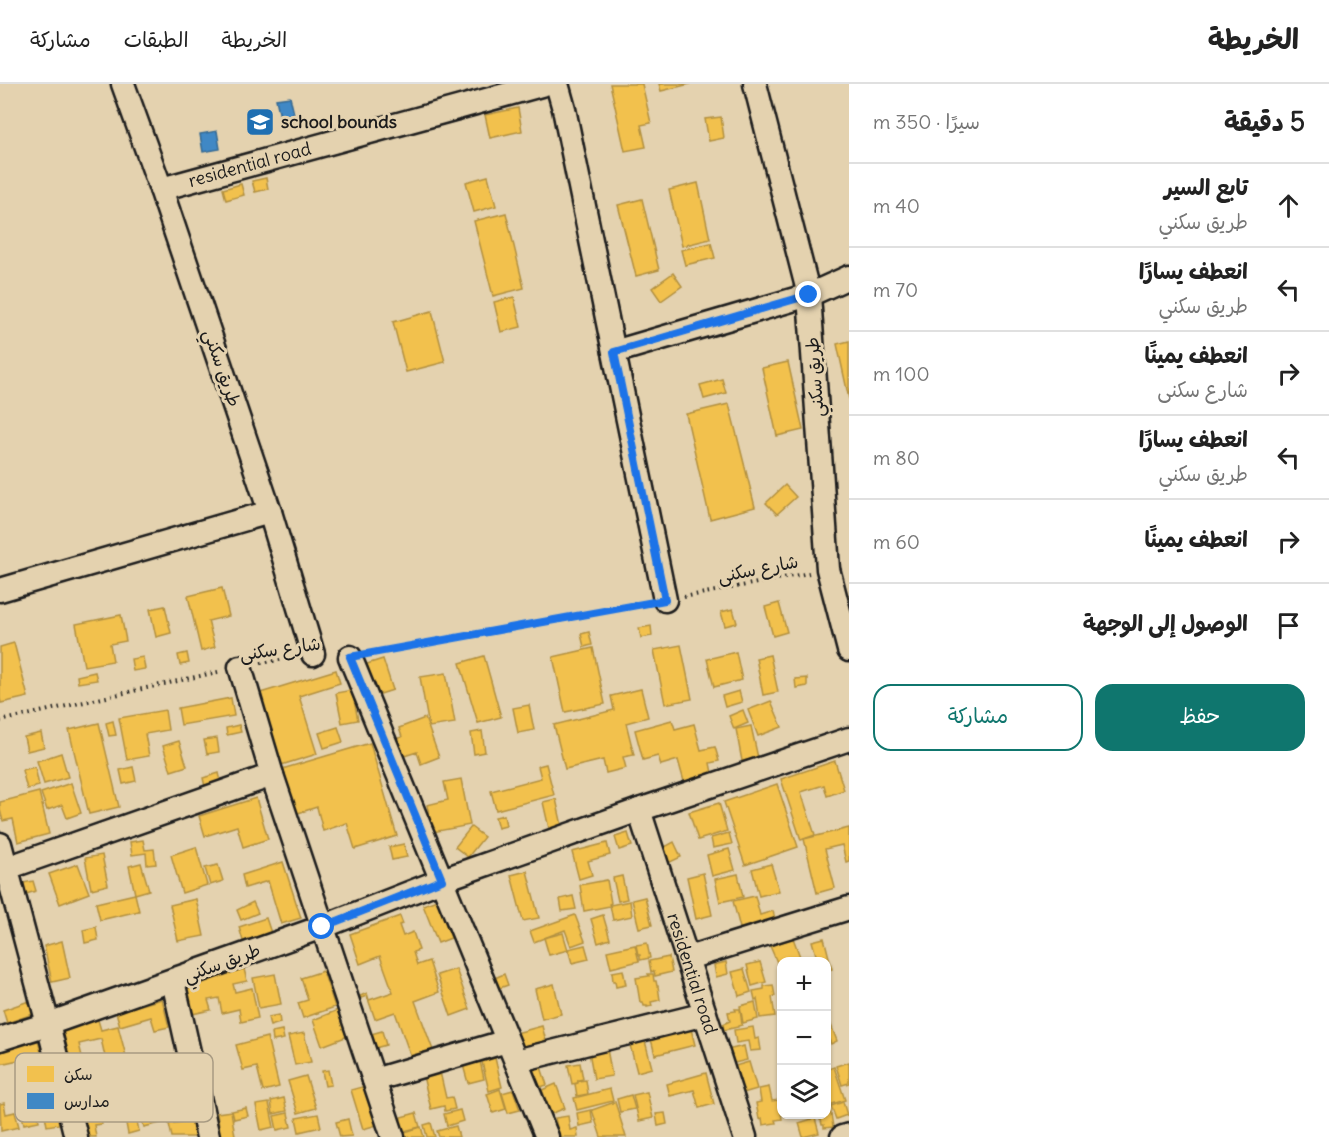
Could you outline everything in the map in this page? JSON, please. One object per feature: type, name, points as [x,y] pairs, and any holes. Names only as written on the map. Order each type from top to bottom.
[{"type":"street","name":"طريق سكني","points":[[123,84],[161,189],[270,512],[313,654]]},
{"type":"street","name":"residential road","points":[[161,189],[545,84]]},
{"type":"street","points":[[557,84],[665,600]]},
{"type":"street","name":"طريق سكني","points":[[756,84],[809,295],[828,569],[849,651]]},
{"type":"street","points":[[614,352],[809,295],[849,277]]},
{"type":"street","points":[[0,590],[270,512]]},
{"type":"street","points":[[350,657],[547,1137]]},
{"type":"street","points":[[240,667],[272,776],[393,1137]]},
{"type":"street","name":"طريق سكني","points":[[0,1039],[173,981],[322,927],[442,880],[639,810],[849,739]]},
{"type":"street","points":[[7,868],[272,776]]},
{"type":"street","name":"residential road","points":[[639,810],[745,1137]]},
{"type":"street","points":[[0,844],[55,1053]]},
{"type":"street","points":[[688,958],[849,908]]},
{"type":"street","points":[[173,981],[189,1053]]},
{"type":"street","points":[[374,1080],[705,1014]]},
{"type":"street","points":[[72,1122],[76,1137]]},
{"type":"street","points":[[205,1122],[208,1137]]},
{"type":"street","points":[[842,1137],[849,1135]]},
{"type":"path","name":"شارع سكنى","points":[[350,657],[828,569]]},
{"type":"path","name":"شارع سكنى","points":[[0,721],[240,667],[313,654]]},
{"type":"building: سكن","points":[[610,84],[642,84],[651,123],[641,125],[646,147],[625,151]]},
{"type":"building: سكن","points":[[659,84],[690,84],[661,91]]},
{"type":"building: سكن","points":[[518,108],[522,131],[490,138],[485,115]]},
{"type":"building: سكن","points":[[721,117],[724,138],[709,141],[705,119]]},
{"type":"building: سكن","points":[[488,176],[496,206],[474,212],[466,182]]},
{"type":"building: سكن","points":[[266,178],[268,189],[255,192],[252,181]]},
{"type":"building: سكن","points":[[698,183],[710,239],[682,246],[669,190]]},
{"type":"building: سكن","points":[[241,184],[244,195],[226,200],[223,189]]},
{"type":"building: سكن","points":[[642,199],[659,270],[636,276],[618,205]]},
{"type":"building: سكن","points":[[506,213],[524,288],[493,296],[474,221]]},
{"type":"building: سكن","points":[[711,243],[715,258],[685,265],[681,250]]},
{"type":"building: سكن","points":[[673,273],[682,286],[661,301],[652,288]]},
{"type":"building: سكن","points":[[514,297],[521,327],[501,332],[494,302]]},
{"type":"building: سكن","points":[[432,311],[445,362],[406,372],[393,322]]},
{"type":"building: سكن","points":[[849,341],[849,399],[837,344]]},
{"type":"building: سكن","points":[[788,362],[803,430],[777,436],[762,368]]},
{"type":"building: سكن","points":[[722,379],[726,393],[704,399],[700,385]]},
{"type":"building: سكن","points":[[729,404],[755,507],[710,519],[686,414]]},
{"type":"building: سكن","points":[[785,485],[796,497],[777,514],[766,503]]},
{"type":"building: سكن","points":[[222,588],[229,616],[208,621],[215,647],[201,651],[188,596]]},
{"type":"building: سكن","points":[[779,603],[787,632],[773,636],[765,607]]},
{"type":"building: سكن","points":[[165,606],[171,633],[156,637],[150,609]]},
{"type":"building: سكن","points":[[733,609],[737,623],[725,626],[721,612]]},
{"type":"building: سكن","points":[[121,615],[126,641],[110,644],[113,661],[84,666],[76,624]]},
{"type":"building: سكن","points":[[651,626],[652,636],[641,638],[639,628]]},
{"type":"building: سكن","points":[[589,632],[592,645],[584,647],[581,634]]},
{"type":"building: سكن","points":[[14,643],[28,697],[1,703],[0,647]]},
{"type":"building: سكن","points":[[681,645],[692,699],[665,704],[654,650]]},
{"type":"building: سكن","points":[[593,648],[605,704],[565,712],[553,657]]},
{"type":"building: سكن","points":[[736,652],[742,680],[714,687],[707,659]]},
{"type":"building: سكن","points":[[187,653],[189,663],[180,665],[178,655]]},
{"type":"building: سكن","points":[[770,655],[778,692],[763,695],[756,658]]},
{"type":"building: سكن","points":[[484,656],[501,717],[478,723],[460,663]]},
{"type":"building: سكن","points":[[143,657],[145,669],[133,671],[131,659]]},
{"type":"building: سكن","points":[[383,659],[393,690],[377,695],[367,664]]},
{"type":"building: سكن","points":[[336,670],[340,683],[299,696],[317,754],[278,766],[257,694]]},
{"type":"building: سكن","points":[[95,672],[97,680],[78,683],[77,676]]},
{"type":"building: سكن","points":[[446,673],[455,723],[429,727],[420,677]]},
{"type":"building: سكن","points":[[807,678],[807,686],[796,688],[795,679]]},
{"type":"building: سكن","points":[[641,689],[648,717],[626,723],[634,755],[623,757],[626,768],[606,773],[603,760],[565,769],[554,725],[614,710],[611,696]]},
{"type":"building: سكن","points":[[352,690],[358,720],[342,723],[336,693]]},
{"type":"building: سكن","points":[[739,691],[742,702],[725,707],[722,696]]},
{"type":"building: سكن","points":[[231,698],[234,716],[181,725],[178,708]]},
{"type":"building: سكن","points":[[771,701],[782,727],[758,736],[748,710]]},
{"type":"building: سكن","points":[[529,705],[534,730],[518,733],[513,708]]},
{"type":"building: سكن","points":[[165,710],[168,730],[145,734],[149,756],[127,760],[119,718]]},
{"type":"building: سكن","points":[[743,710],[748,723],[734,729],[729,716]]},
{"type":"building: سكن","points":[[425,718],[439,757],[421,764],[417,752],[401,757],[395,739],[402,737],[399,728]]},
{"type":"building: سكن","points":[[672,720],[675,729],[694,724],[701,750],[715,747],[719,761],[710,763],[713,778],[685,785],[678,760],[661,765],[658,756],[643,760],[635,730]]},
{"type":"building: سكن","points":[[113,721],[116,735],[109,736],[106,723]]},
{"type":"building: سكن","points":[[99,723],[119,807],[89,814],[69,730]]},
{"type":"building: سكن","points":[[239,725],[241,732],[227,735],[226,728]]},
{"type":"building: سكن","points":[[751,726],[758,758],[742,761],[736,729]]},
{"type":"building: سكن","points":[[338,727],[343,742],[324,748],[319,733]]},
{"type":"building: سكن","points":[[482,731],[485,752],[474,754],[471,733]]},
{"type":"building: سكن","points":[[41,733],[44,747],[27,751],[24,737]]},
{"type":"building: سكن","points":[[217,738],[219,752],[207,754],[204,740]]},
{"type":"building: سكن","points":[[179,741],[187,766],[171,771],[163,746]]},
{"type":"building: سكن","points":[[370,743],[397,836],[355,849],[347,823],[323,831],[317,807],[295,814],[282,769]]},
{"type":"building: سكن","points":[[61,753],[68,777],[44,784],[37,761]]},
{"type":"building: سكن","points":[[835,761],[844,790],[827,796],[824,785],[801,792],[815,835],[801,840],[781,779]]},
{"type":"building: سكن","points":[[546,764],[554,795],[496,810],[491,791],[541,778],[538,766]]},
{"type":"building: سكن","points":[[35,767],[39,786],[27,789],[22,770]]},
{"type":"building: سكن","points":[[133,767],[136,781],[123,784],[120,770]]},
{"type":"building: سكن","points":[[219,773],[222,786],[206,791],[203,778]]},
{"type":"building: سكن","points":[[461,779],[470,825],[433,832],[427,805],[448,800],[444,782]]},
{"type":"building: سكن","points":[[71,783],[81,813],[67,818],[62,805],[47,810],[41,793]]},
{"type":"building: سكن","points":[[777,784],[798,847],[745,865],[724,802]]},
{"type":"building: سكن","points":[[39,792],[49,834],[18,842],[13,819],[3,821],[0,802]]},
{"type":"building: سكن","points":[[256,798],[268,839],[243,847],[237,826],[205,836],[199,816]]},
{"type":"building: سكن","points":[[556,799],[563,830],[550,833],[543,802]]},
{"type":"building: سكن","points":[[719,803],[727,831],[698,840],[689,812]]},
{"type":"building: سكن","points":[[504,815],[506,826],[498,828],[495,817]]},
{"type":"building: سكن","points":[[471,827],[484,837],[468,857],[455,847]]},
{"type":"building: سكن","points":[[849,828],[849,861],[846,862],[842,845],[825,849],[835,888],[817,893],[804,839]]},
{"type":"building: سكن","points":[[628,833],[632,846],[619,850],[615,837]]},
{"type":"building: سكن","points":[[729,833],[732,844],[713,848],[711,838]]},
{"type":"building: سكن","points":[[143,840],[145,850],[154,849],[156,864],[147,865],[146,853],[132,855],[130,842]]},
{"type":"building: سكن","points":[[674,842],[681,857],[668,863],[661,849]]},
{"type":"building: سكن","points":[[607,843],[610,855],[588,861],[592,875],[579,879],[572,852]]},
{"type":"building: سكن","points":[[404,844],[407,857],[392,860],[389,847]]},
{"type":"building: سكن","points":[[196,847],[207,885],[182,893],[171,855]]},
{"type":"building: سكن","points":[[729,849],[735,870],[712,876],[707,855]]},
{"type":"building: سكن","points":[[102,855],[108,885],[91,889],[85,858]]},
{"type":"building: سكن","points":[[283,862],[301,918],[281,924],[268,881],[245,888],[242,875]]},
{"type":"building: سكن","points":[[141,863],[149,890],[135,894],[129,866]]},
{"type":"building: سكن","points":[[78,864],[89,893],[60,904],[49,874]]},
{"type":"building: سكن","points":[[771,864],[779,891],[759,896],[752,869]]},
{"type":"building: سكن","points":[[218,865],[223,881],[210,885],[205,868]]},
{"type":"building: سكن","points":[[527,871],[539,918],[523,921],[511,875]]},
{"type":"building: سكن","points":[[703,873],[712,915],[696,919],[687,877]]},
{"type":"building: سكن","points":[[738,874],[743,897],[720,902],[715,879]]},
{"type":"building: سكن","points":[[622,876],[627,899],[618,901],[613,878]]},
{"type":"building: سكن","points":[[607,880],[610,906],[584,911],[580,885]]},
{"type":"building: سكن","points":[[33,881],[36,891],[26,894],[23,883]]},
{"type":"building: سكن","points":[[135,894],[139,911],[100,920],[96,903]]},
{"type":"building: سكن","points":[[573,896],[576,909],[562,911],[560,899]]},
{"type":"building: سكن","points":[[755,896],[760,915],[773,911],[776,923],[741,932],[733,901]]},
{"type":"building: سكن","points":[[645,897],[652,925],[639,928],[632,900]]},
{"type":"building: سكن","points":[[196,899],[204,936],[178,941],[170,905]]},
{"type":"building: سكن","points":[[437,900],[451,938],[438,943],[423,905]]},
{"type":"building: سكن","points":[[630,901],[632,916],[613,920],[610,905]]},
{"type":"building: سكن","points":[[253,902],[258,913],[241,920],[237,910]]},
{"type":"building: سكن","points":[[575,915],[585,941],[571,946],[565,930],[534,942],[530,931]]},
{"type":"building: سكن","points":[[603,915],[610,939],[598,943],[591,919]]},
{"type":"building: سكن","points":[[400,916],[403,924],[399,925],[403,936],[413,932],[419,950],[413,952],[417,965],[429,961],[439,992],[415,1001],[434,1053],[412,1060],[395,1012],[375,1019],[367,996],[358,999],[367,993],[369,1000],[393,992],[380,956],[360,964],[350,934]]},
{"type":"building: سكن","points":[[266,918],[271,933],[243,941],[239,927]]},
{"type":"building: سكن","points":[[96,927],[98,940],[85,943],[83,930]]},
{"type":"building: سكن","points":[[563,933],[568,950],[549,955],[544,938]]},
{"type":"building: سكن","points":[[793,938],[800,957],[777,957],[777,962],[770,946]]},
{"type":"building: سكن","points":[[824,938],[829,957],[817,957],[812,941]]},
{"type":"building: سكن","points":[[62,941],[70,978],[52,982],[44,946]]},
{"type":"building: سكن","points":[[647,943],[650,958],[640,960],[636,945]]},
{"type":"building: سكن","points":[[585,945],[589,959],[572,963],[568,949]]},
{"type":"building: سكن","points":[[635,945],[639,961],[611,968],[607,951]]},
{"type":"building: سكن","points":[[669,957],[672,972],[655,976],[654,971],[651,972],[649,961]]},
{"type":"building: سكن","points":[[726,962],[728,974],[716,977],[714,965]]},
{"type":"building: سكن","points":[[760,962],[766,982],[752,986],[747,965]]},
{"type":"building: سكن","points":[[244,969],[247,981],[233,984],[235,992],[252,988],[258,1018],[241,1022],[239,1009],[222,1013],[219,998],[208,1000],[211,1010],[192,1014],[186,985],[198,978]]},
{"type":"building: سكن","points":[[456,969],[470,1009],[451,1016],[437,975]]},
{"type":"building: سكن","points":[[744,969],[751,992],[739,996],[732,972]]},
{"type":"building: سكن","points":[[623,970],[626,985],[616,987],[612,972]]},
{"type":"building: سكن","points":[[323,971],[335,1007],[303,1018],[298,1003],[308,1000],[301,978]]},
{"type":"building: سكن","points":[[275,974],[281,1004],[259,1008],[253,978]]},
{"type":"building: سكن","points":[[504,974],[508,985],[494,990],[490,980]]},
{"type":"building: سكن","points":[[648,974],[653,974],[660,1000],[651,1002],[652,1006],[647,1007],[640,1002],[636,978],[649,976]]},
{"type":"building: سكن","points":[[554,984],[561,1014],[542,1019],[535,989]]},
{"type":"building: سكن","points":[[773,985],[775,1016],[760,1018],[757,999],[755,1000],[753,991]]},
{"type":"building: سكن","points":[[162,999],[169,1027],[155,1030],[151,1017],[120,1026],[116,1012]]},
{"type":"building: سكن","points":[[29,1001],[33,1014],[7,1023],[3,1010]]},
{"type":"building: سكن","points":[[755,1002],[758,1019],[743,1023],[740,1006]]},
{"type":"building: سكن","points":[[735,1009],[740,1009],[742,1025],[724,1030],[723,1024],[730,1021],[728,1012],[736,1011]]},
{"type":"building: سكن","points":[[338,1010],[348,1036],[322,1046],[313,1020]]},
{"type":"building: سكن","points":[[279,1015],[280,1023],[270,1026],[268,1017]]},
{"type":"building: سكن","points":[[98,1020],[101,1030],[118,1026],[125,1053],[104,1053],[101,1039],[79,1044],[81,1053],[67,1053],[61,1030]]},
{"type":"building: سكن","points":[[831,1025],[837,1041],[831,1044]]},
{"type":"building: سكن","points":[[542,1026],[547,1045],[521,1052],[516,1033]]},
{"type":"building: سكن","points":[[753,1027],[755,1039],[759,1038],[761,1050],[750,1051],[748,1041],[736,1043],[734,1030]]},
{"type":"building: سكن","points":[[691,1029],[695,1045],[655,1055],[651,1039]]},
{"type":"building: سكن","points":[[282,1030],[284,1039],[273,1041],[272,1032]]},
{"type":"building: سكن","points":[[382,1031],[386,1045],[375,1048],[371,1034]]},
{"type":"building: سكن","points":[[304,1033],[311,1062],[295,1065],[288,1036]]},
{"type":"building: سكن","points":[[267,1037],[279,1087],[263,1091],[257,1067],[243,1070],[236,1045]]},
{"type":"building: سكن","points":[[38,1041],[41,1053],[15,1053],[15,1061],[0,1064],[0,1050]]},
{"type":"building: سكن","points":[[645,1041],[652,1068],[637,1072],[630,1045]]},
{"type":"building: سكن","points":[[744,1046],[747,1060],[730,1064],[727,1050]]},
{"type":"building: سكن","points":[[607,1049],[612,1076],[594,1079],[589,1052]]},
{"type":"building: سكن","points":[[495,1058],[502,1087],[489,1091],[482,1062]]},
{"type":"building: سكن","points":[[480,1061],[484,1079],[468,1083],[463,1065]]},
{"type":"building: سكن","points":[[749,1062],[757,1089],[743,1093],[735,1066]]},
{"type":"building: سكن","points":[[849,1062],[849,1083],[842,1085],[836,1066]]},
{"type":"building: سكن","points":[[580,1063],[583,1079],[572,1084],[568,1065]]},
{"type":"building: سكن","points":[[540,1064],[547,1085],[533,1089],[526,1069]]},
{"type":"building: سكن","points":[[834,1067],[845,1100],[831,1104],[831,1068]]},
{"type":"building: سكن","points":[[328,1070],[331,1085],[325,1086],[322,1071]]},
{"type":"building: سكن","points":[[440,1072],[446,1098],[452,1097],[455,1109],[445,1111],[444,1106],[431,1109],[423,1076]]},
{"type":"building: سكن","points":[[706,1073],[714,1104],[699,1108],[694,1090],[670,1096],[667,1084]]},
{"type":"building: سكن","points":[[306,1076],[316,1108],[298,1113],[288,1081]]},
{"type":"building: سكن","points":[[586,1080],[588,1094],[577,1096],[575,1084]]},
{"type":"building: سكن","points":[[556,1084],[565,1108],[551,1114],[542,1090]]},
{"type":"building: سكن","points":[[366,1086],[377,1125],[363,1129],[351,1090]]},
{"type":"building: سكن","points":[[769,1087],[772,1101],[777,1100],[777,1119],[782,1119],[775,1120],[776,1123],[763,1125],[762,1118],[759,1119],[756,1103],[761,1102],[759,1089]]},
{"type":"building: سكن","points":[[500,1089],[506,1109],[493,1113],[487,1094]]},
{"type":"building: سكن","points":[[610,1089],[613,1101],[577,1110],[574,1098]]},
{"type":"building: سكن","points":[[513,1090],[520,1110],[508,1113],[502,1093]]},
{"type":"building: سكن","points":[[647,1092],[653,1118],[639,1121],[633,1095]]},
{"type":"building: سكن","points":[[631,1095],[635,1109],[620,1112],[617,1099]]},
{"type":"building: سكن","points":[[284,1098],[287,1111],[273,1114],[271,1101]]},
{"type":"building: سكن","points":[[615,1102],[626,1137],[601,1137],[592,1110]]},
{"type":"building: سكن","points":[[843,1102],[847,1115],[836,1119],[831,1106]]},
{"type":"building: سكن","points":[[4,1103],[6,1114],[15,1112],[15,1122],[18,1122],[19,1127],[1,1131],[0,1104]]},
{"type":"building: سكن","points":[[269,1103],[274,1127],[261,1130],[256,1105]]},
{"type":"building: سكن","points":[[246,1108],[248,1116],[234,1119],[232,1111]]},
{"type":"building: سكن","points":[[460,1110],[463,1121],[447,1126],[444,1114]]},
{"type":"building: سكن","points":[[591,1110],[593,1123],[579,1126],[577,1113]]},
{"type":"building: سكن","points":[[231,1111],[235,1136],[221,1137],[217,1113]]},
{"type":"building: سكن","points":[[288,1113],[291,1127],[277,1130],[274,1116]]},
{"type":"building: سكن","points":[[416,1113],[420,1127],[404,1131],[402,1125],[398,1127],[396,1120]]},
{"type":"building: سكن","points":[[665,1113],[667,1124],[658,1126],[656,1114]]},
{"type":"building: سكن","points":[[318,1114],[321,1127],[299,1132],[296,1118]]},
{"type":"building: سكن","points":[[831,1114],[833,1127],[824,1128],[820,1120],[831,1119]]},
{"type":"building: سكن","points":[[568,1116],[570,1130],[577,1128],[578,1137],[559,1137],[555,1118]]},
{"type":"building: سكن","points":[[348,1119],[352,1136],[340,1137],[336,1122]]},
{"type":"building: سكن","points":[[815,1119],[819,1133],[803,1137],[799,1123]]},
{"type":"building: سكن","points":[[46,1122],[59,1122],[59,1124],[47,1126]]},
{"type":"building: سكن","points":[[80,1122],[102,1122],[102,1124],[94,1125],[96,1137],[82,1137]]},
{"type":"building: سكن","points":[[126,1122],[137,1122],[139,1131],[128,1134]]},
{"type":"building: سكن","points":[[143,1122],[165,1122],[144,1127]]},
{"type":"building: سكن","points":[[196,1122],[199,1137],[172,1137],[169,1124]]},
{"type":"building: سكن","points":[[431,1123],[435,1137],[427,1137],[424,1125]]},
{"type":"building: سكن","points":[[456,1126],[459,1137],[439,1137],[437,1131]]},
{"type":"building: سكن","points":[[421,1127],[424,1137],[406,1137],[405,1132]]},
{"type":"building: مدارس","points":[[290,97],[294,114],[280,117],[276,99]]},
{"type":"building: مدارس","points":[[217,131],[220,149],[203,152],[200,134]]},
{"type":"place","name":"school bounds","points":[[260,122]]},
{"type":"route","points":[[322,927],[442,880],[350,657],[665,600],[614,352],[809,295]]}]
